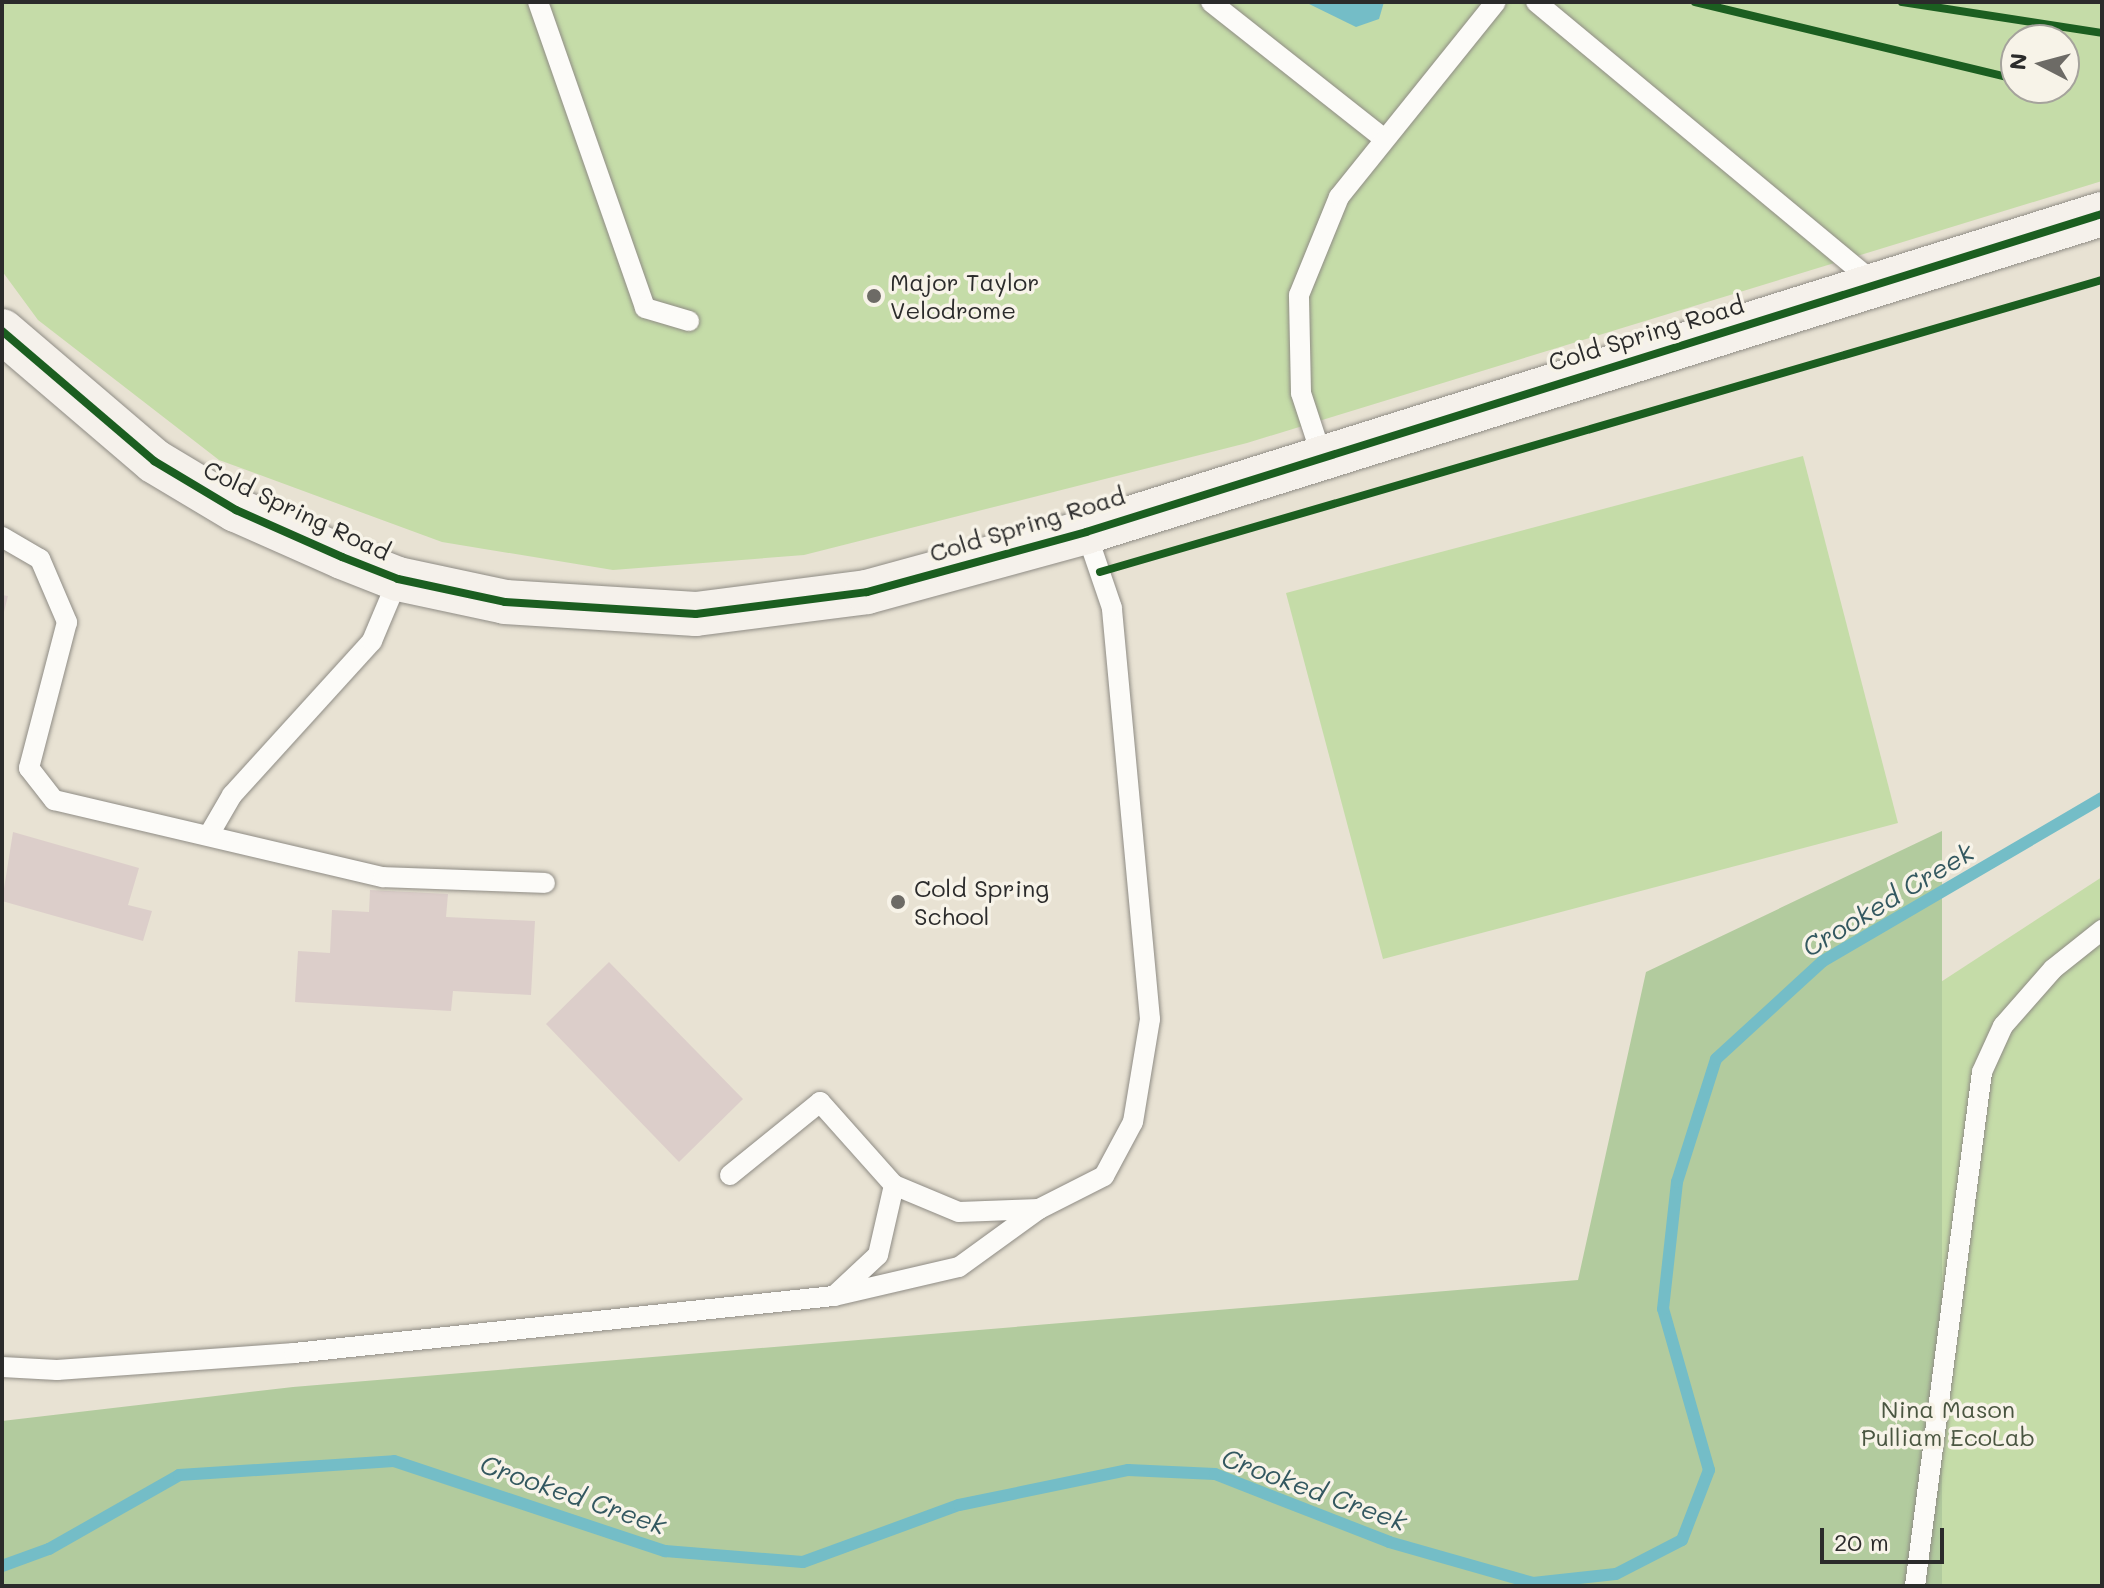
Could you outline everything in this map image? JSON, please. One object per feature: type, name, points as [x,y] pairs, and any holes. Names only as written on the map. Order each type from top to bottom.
[{"type":"street","name":"Cold Spring Road","points":[[2,331],[104,423],[186,482],[398,579],[563,610],[696,614],[867,592],[1086,532],[1321,454],[2102,214]]},
{"type":"lane","points":[[538,2],[645,308],[689,321]]},
{"type":"lane","points":[[1211,2],[1382,137]]},
{"type":"lane","points":[[1321,454],[1301,393],[1299,295],[1339,197],[1382,137],[1496,2]]},
{"type":"lane","points":[[1536,2],[1876,284]]},
{"type":"lane","points":[[2,1367],[57,1370],[294,1353],[834,1296],[959,1267],[1039,1209],[1104,1176],[1133,1122],[1150,1019],[1112,608],[1086,532]]},
{"type":"lane","points":[[2,537],[40,559],[67,622],[29,768],[54,800],[210,833],[383,877],[545,883]]},
{"type":"lane","points":[[210,833],[232,795],[372,641],[398,579]]},
{"type":"lane","points":[[1915,1586],[1982,1072],[2003,1026],[2053,969],[2102,930]]},
{"type":"lane","points":[[730,1175],[820,1102],[894,1185],[959,1212],[1039,1209]]},
{"type":"lane","points":[[834,1296],[878,1255],[894,1185]]},
{"type":"green space","name":"Major Taylor Velodrome","points":[[2,2],[2102,2],[2102,181],[1247,443],[804,555],[613,570],[442,542],[219,460],[38,320],[2,271]]},
{"type":"green space","points":[[1803,456],[1898,823],[1383,959],[1286,593]]},
{"type":"green space","points":[[1942,831],[1942,1586],[2,1586],[2,1421],[293,1387],[1578,1280],[1646,972]]},
{"type":"green space","name":"Nina Mason Pulliam EcoLab","points":[[2102,877],[2102,1586],[1788,1586],[1818,1062]]},
{"type":"water","points":[[1305,2],[1384,2],[1379,19],[1356,27]]},
{"type":"building","points":[[2,595],[8,596],[3,616],[2,616]]},
{"type":"building","points":[[13,832],[139,868],[128,905],[152,911],[143,941],[2,901]]},
{"type":"building","points":[[370,890],[448,894],[446,917],[535,921],[531,995],[453,991],[451,1011],[295,1002],[298,951],[330,953],[332,910],[369,912]]},
{"type":"building","points":[[609,962],[743,1099],[679,1162],[546,1024]]},
{"type":"waterway","name":"Crooked Creek","points":[[2,1566],[49,1549],[179,1475],[394,1461],[665,1551],[803,1562],[959,1505],[1128,1470],[1215,1474],[1389,1542],[1533,1583],[1616,1574],[1682,1540],[1709,1470],[1663,1309],[1677,1182],[1716,1059],[1823,961],[2102,798]]},
{"type":"cycle path","points":[[1695,2],[2000,75]]},
{"type":"cycle path","points":[[1902,2],[2102,33]]},
{"type":"cycle path","points":[[2,331],[154,461],[236,510],[342,557],[398,579],[505,602],[696,614],[867,592],[1086,532],[2102,214]]},
{"type":"cycle path","points":[[1100,572],[2102,280]]},
{"type":"place","name":"Major Taylor Velodrome","points":[[874,296]]},
{"type":"place","name":"Cold Spring School","points":[[898,902]]}]
